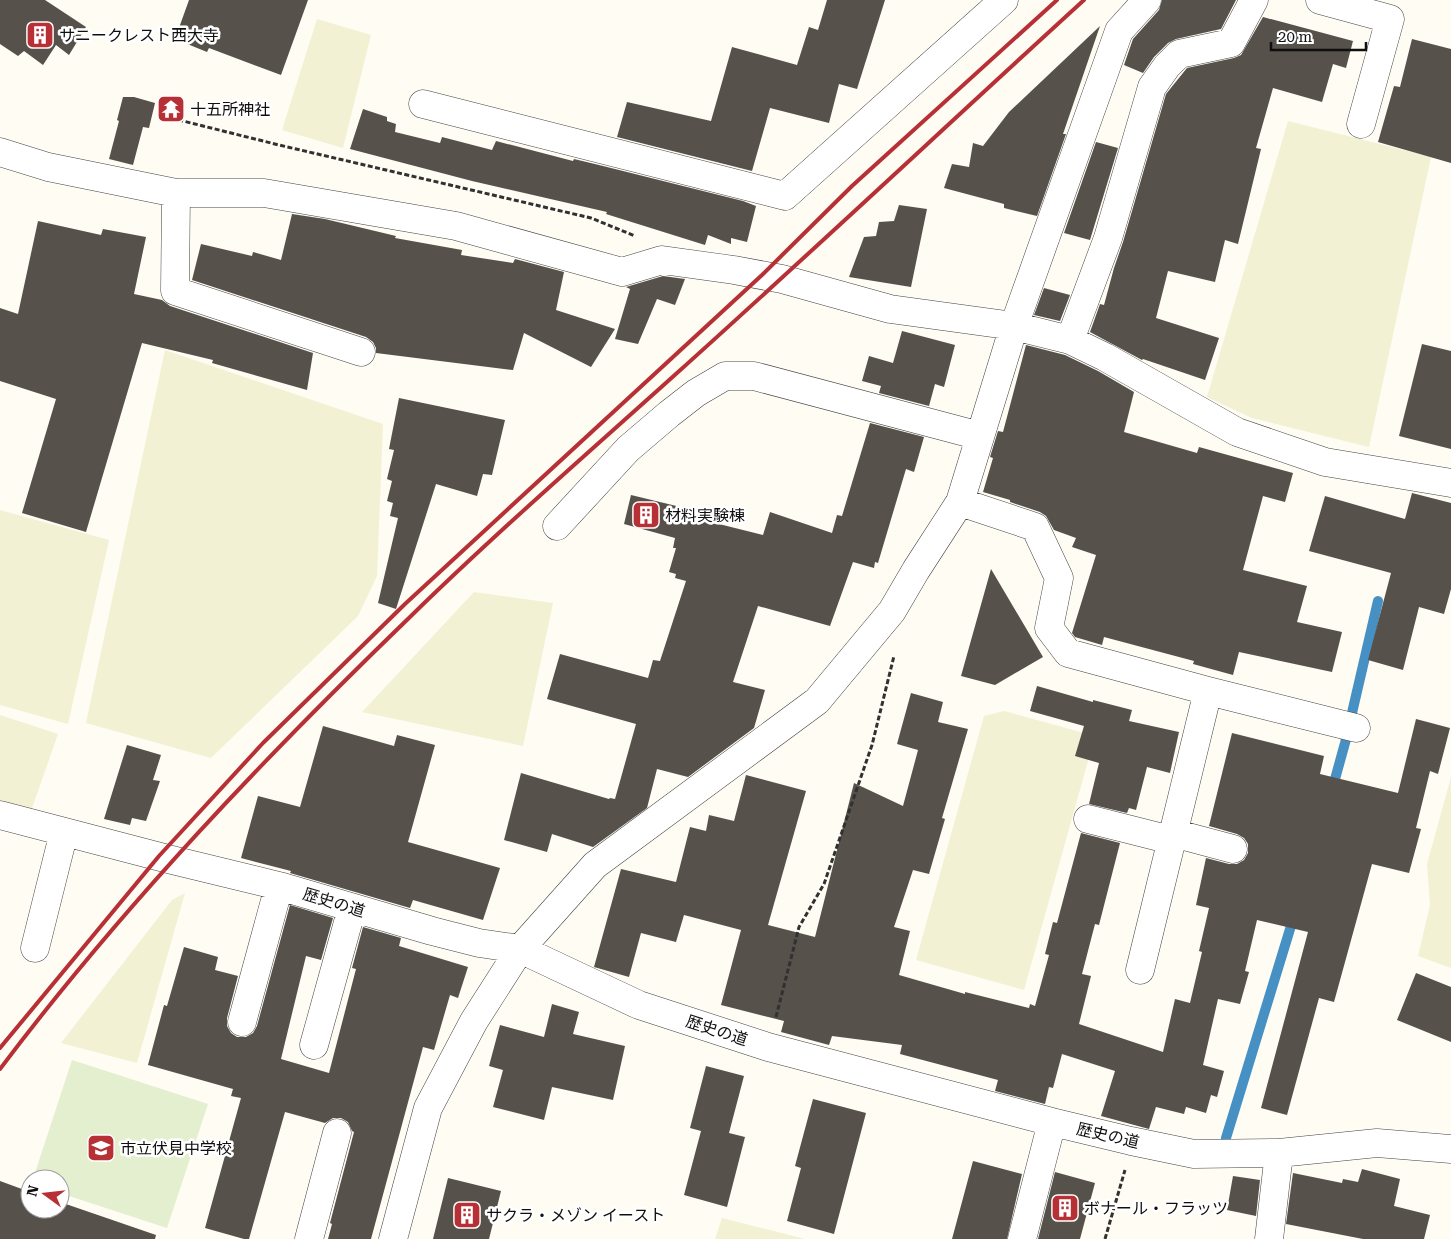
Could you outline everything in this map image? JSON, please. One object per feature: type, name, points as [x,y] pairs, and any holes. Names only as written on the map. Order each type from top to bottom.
[{"type":"street","points":[[422,104],[785,196],[1004,0]]},
{"type":"street","points":[[393,1239],[428,1108],[474,1021],[520,949],[594,865],[817,701],[892,612],[916,570],[960,502],[1014,326],[1119,31],[1147,0]]},
{"type":"street","points":[[1070,340],[1108,238],[1152,87],[1167,66],[1179,54],[1231,43],[1254,0]]},
{"type":"street","points":[[1320,0],[1390,19],[1361,124]]},
{"type":"street","points":[[0,152],[48,168],[176,194],[264,193],[456,226],[622,272],[662,260],[782,279],[890,309],[1014,326],[1070,340],[1105,357],[1237,432],[1325,462],[1451,483]]},
{"type":"street","points":[[176,194],[175,291],[361,352]]},
{"type":"street","points":[[557,526],[628,449],[669,414],[725,376],[754,376],[980,436]]},
{"type":"street","points":[[960,502],[1035,527],[1060,578],[1049,628],[1068,653],[1345,726]]},
{"type":"street","points":[[1140,970],[1208,691]]},
{"type":"street","name":"歴史の道","points":[[0,815],[279,886],[479,943],[520,949],[639,1005],[768,1047],[1131,1141],[1194,1154],[1279,1153],[1378,1143],[1451,1149]]},
{"type":"street","points":[[1088,820],[1233,849]]},
{"type":"street","points":[[35,948],[64,832]]},
{"type":"street","points":[[242,1022],[279,886]]},
{"type":"street","points":[[314,1045],[352,908]]},
{"type":"street","points":[[1022,1239],[1052,1122]]},
{"type":"street","points":[[309,1239],[337,1133]]},
{"type":"street","points":[[1269,1239],[1279,1153]]},
{"type":"path","points":[[171,118],[591,218],[645,240],[655,248],[662,260]]},
{"type":"path","points":[[768,1047],[799,927],[824,884],[872,745],[896,648]]},
{"type":"path","points":[[1105,1239],[1131,1141]]},
{"type":"shaded area","points":[[317,19],[371,35],[343,148],[282,130]]},
{"type":"shaded area","points":[[1288,121],[1431,157],[1369,447],[1252,418],[1207,397]]},
{"type":"shaded area","points":[[165,350],[383,424],[377,576],[358,616],[211,758],[86,723]]},
{"type":"shaded area","points":[[0,510],[109,540],[68,724],[0,705]]},
{"type":"shaded area","points":[[474,592],[553,603],[523,746],[362,712]]},
{"type":"shaded area","points":[[1004,711],[1095,736],[1024,990],[916,960],[984,716]]},
{"type":"shaded area","points":[[0,715],[58,734],[31,811],[0,803]]},
{"type":"shaded area","points":[[1451,777],[1451,968],[1418,956],[1430,905],[1427,864]]},
{"type":"shaded area","points":[[185,893],[137,1063],[61,1043],[172,900]]},
{"type":"shaded area","points":[[722,1218],[805,1239],[715,1239]]},
{"type":"green space","points":[[72,1060],[208,1104],[167,1228],[70,1196],[70,1169],[36,1169]]},
{"type":"building","name":"サニークレスト西大寺","points":[[0,0],[45,0],[86,27],[69,55],[56,45],[43,65],[24,51],[18,56],[0,44]]},
{"type":"building","points":[[189,0],[308,0],[281,75],[209,48],[207,52],[175,39]]},
{"type":"building","points":[[827,0],[885,0],[857,89],[839,84],[829,123],[770,108],[752,171],[617,137],[627,102],[711,121],[732,47],[797,65],[809,27],[818,30]]},
{"type":"building","points":[[1162,0],[1236,0],[1221,29],[1176,39],[1168,43],[1154,57],[1143,73],[1124,65],[1133,39],[1159,10]]},
{"type":"building","points":[[1263,17],[1353,41],[1346,68],[1333,64],[1322,102],[1273,88],[1256,148],[1261,149],[1238,244],[1225,240],[1215,282],[1168,271],[1156,318],[1219,338],[1205,380],[1142,360],[1090,332],[1100,304],[1104,305],[1166,94],[1187,68],[1241,55]]},
{"type":"building","points":[[1100,26],[1063,134],[1066,134],[1037,216],[1004,208],[1004,204],[944,188],[952,164],[969,167],[973,143],[983,146],[1009,112]]},
{"type":"building","points":[[1412,39],[1451,49],[1451,163],[1378,142],[1394,86],[1400,87]]},
{"type":"building","points":[[123,97],[134,97],[155,103],[149,128],[143,127],[133,165],[109,159]]},
{"type":"building","points":[[363,109],[387,117],[387,121],[396,124],[395,132],[440,143],[442,137],[492,150],[496,141],[743,201],[756,206],[747,242],[731,238],[731,244],[708,235],[705,245],[606,214],[607,212],[472,181],[350,149]]},
{"type":"building","points":[[1096,142],[1118,148],[1090,240],[1064,233]]},
{"type":"building","points":[[899,205],[927,209],[911,287],[849,277],[864,237],[876,236],[879,222],[894,221]]},
{"type":"building","points":[[292,214],[325,219],[396,236],[395,238],[462,250],[461,255],[513,263],[515,259],[564,272],[556,310],[615,329],[591,367],[524,333],[513,370],[376,353],[373,342],[366,337],[192,280],[201,244],[252,256],[253,252],[281,260]]},
{"type":"building","points":[[38,221],[101,235],[103,229],[146,237],[134,294],[162,300],[170,306],[313,353],[307,390],[212,363],[213,360],[142,343],[86,532],[22,513],[56,399],[0,381],[0,308],[18,314]]},
{"type":"building","points":[[663,276],[685,279],[675,305],[657,299],[638,344],[615,339],[630,289],[626,287]]},
{"type":"building","points":[[1044,288],[1070,295],[1060,321],[1034,315]]},
{"type":"building","points":[[902,331],[955,345],[944,387],[935,384],[929,406],[879,393],[881,386],[862,381],[869,356],[893,363]]},
{"type":"building","points":[[1422,344],[1451,351],[1451,449],[1399,436]]},
{"type":"building","points":[[1026,345],[1065,355],[1134,392],[1124,432],[1197,453],[1199,447],[1293,473],[1285,502],[1263,496],[1243,570],[1307,586],[1297,622],[1342,632],[1332,672],[1239,652],[1233,675],[1193,664],[1194,661],[1104,637],[1102,645],[1075,637],[1072,633],[1096,555],[1072,547],[1076,538],[1054,530],[1046,516],[1040,512],[983,492],[993,458],[990,457],[998,431],[1003,432]]},
{"type":"building","points":[[399,398],[505,420],[492,475],[483,474],[477,496],[436,484],[396,609],[378,603],[398,518],[390,516],[393,503],[387,501],[392,481],[387,479],[394,450],[389,449]]},
{"type":"building","points":[[870,423],[924,437],[914,472],[906,469],[878,563],[875,562],[874,568],[853,562],[830,626],[758,606],[733,682],[765,690],[754,728],[688,777],[657,769],[647,808],[593,847],[552,834],[547,852],[504,840],[521,773],[609,799],[615,799],[636,724],[547,699],[560,654],[648,678],[653,660],[660,661],[686,581],[675,578],[676,574],[669,572],[676,548],[673,548],[675,538],[624,524],[631,495],[693,510],[691,517],[763,535],[770,512],[832,533],[837,515],[842,516]]},
{"type":"building","points":[[1412,493],[1451,503],[1451,589],[1444,614],[1419,607],[1403,670],[1368,660],[1391,573],[1309,551],[1325,496],[1405,519]]},
{"type":"building","points":[[991,569],[1043,657],[995,685],[961,676]]},
{"type":"building","points":[[1037,686],[1093,702],[1093,700],[1132,710],[1129,721],[1179,732],[1170,773],[1147,767],[1136,810],[1129,808],[1127,813],[1089,804],[1099,763],[1075,756],[1084,726],[1030,711]]},
{"type":"building","points":[[911,693],[943,702],[938,722],[968,729],[942,818],[945,819],[929,874],[913,870],[894,927],[910,931],[899,975],[965,994],[965,992],[1029,1008],[1030,1004],[1035,1006],[1049,955],[1045,954],[1053,922],[1057,923],[1081,833],[1120,843],[1099,925],[1095,924],[1082,974],[1091,976],[1079,1024],[1163,1052],[1175,999],[1190,1003],[1202,952],[1199,951],[1209,908],[1196,905],[1206,858],[1229,864],[1237,864],[1244,860],[1248,853],[1248,844],[1244,838],[1237,834],[1209,826],[1232,733],[1324,756],[1320,774],[1398,793],[1416,719],[1450,728],[1438,774],[1430,771],[1416,828],[1421,829],[1409,873],[1372,864],[1334,1002],[1319,998],[1287,1115],[1261,1108],[1308,932],[1257,920],[1245,971],[1249,972],[1240,1004],[1218,999],[1203,1065],[1224,1071],[1217,1097],[1211,1095],[1206,1113],[1186,1107],[1184,1114],[1156,1107],[1149,1129],[1101,1116],[1115,1071],[1062,1054],[1053,1088],[1049,1087],[1045,1104],[995,1091],[998,1080],[900,1054],[902,1045],[832,1036],[829,1045],[781,1032],[784,1021],[721,1005],[741,930],[684,915],[676,942],[641,933],[629,977],[594,967],[621,869],[676,882],[690,827],[706,831],[709,815],[734,821],[746,775],[806,791],[768,925],[815,937],[854,783],[903,806],[918,750],[897,744]]},
{"type":"building","points":[[323,726],[394,746],[397,735],[435,745],[408,842],[500,868],[483,920],[413,900],[410,908],[290,873],[291,871],[241,858],[258,796],[300,807]]},
{"type":"building","points":[[127,745],[161,755],[153,780],[160,781],[146,821],[132,818],[130,825],[104,819]]},
{"type":"building","points":[[290,905],[333,918],[321,960],[306,956],[281,1059],[329,1073],[356,969],[352,968],[363,927],[401,938],[399,946],[468,967],[458,998],[450,995],[434,1050],[423,1047],[371,1239],[328,1239],[332,1224],[330,1223],[354,1132],[348,1122],[341,1118],[333,1118],[325,1123],[285,1112],[249,1239],[205,1228],[241,1098],[231,1096],[233,1089],[148,1065],[164,1005],[167,1006],[184,947],[218,957],[215,970],[238,976],[227,1018],[227,1026],[231,1033],[237,1037],[246,1037],[253,1033],[257,1026]]},
{"type":"building","points":[[1416,973],[1451,987],[1451,1042],[1397,1020]]},
{"type":"building","points":[[552,1004],[579,1012],[573,1034],[625,1046],[613,1100],[552,1087],[544,1120],[493,1107],[503,1070],[489,1066],[500,1025],[544,1037]]},
{"type":"building","points":[[706,1066],[744,1076],[729,1133],[745,1137],[727,1207],[684,1195],[701,1131],[690,1128]]},
{"type":"building","points":[[813,1099],[866,1113],[834,1234],[787,1221],[801,1168],[795,1166]]},
{"type":"building","points":[[973,1161],[1022,1174],[1007,1239],[952,1239]]},
{"type":"building","points":[[1362,1169],[1400,1179],[1394,1206],[1430,1215],[1424,1239],[1363,1239],[1286,1224],[1293,1173],[1342,1183],[1343,1179],[1358,1182]]},
{"type":"building","name":"ボナール・フラッツ","points":[[1055,1172],[1095,1183],[1080,1239],[1038,1239]]},
{"type":"building","points":[[1233,1176],[1260,1180],[1256,1216],[1227,1210]]},
{"type":"building","name":"サクラ・メゾン イースト","points":[[448,1178],[501,1191],[489,1239],[433,1239]]},
{"type":"building","points":[[0,1181],[20,1188],[20,1219],[70,1219],[70,1205],[156,1235],[155,1239],[0,1239]]},
{"type":"waterway","points":[[1332,790],[1345,743],[1378,601]]},
{"type":"waterway","points":[[1226,1138],[1294,916]]},
{"type":"railway","points":[[0,1048],[159,856],[263,743],[405,604],[762,275],[852,186],[1057,0]]},
{"type":"railway","points":[[0,1069],[95,949],[145,891],[249,779],[356,670],[509,523],[728,327],[1084,0]]},
{"type":"place","name":"サニークレスト西大寺","points":[[40,35]]},
{"type":"place","name":"十五所神社","points":[[171,109]]},
{"type":"place","name":"材料実験棟","points":[[646,515]]},
{"type":"place","name":"市立伏見中学校","points":[[101,1148]]},
{"type":"place","name":"ボナール・フラッツ","points":[[1065,1208]]},
{"type":"place","name":"サクラ・メゾン イースト","points":[[467,1215]]}]
